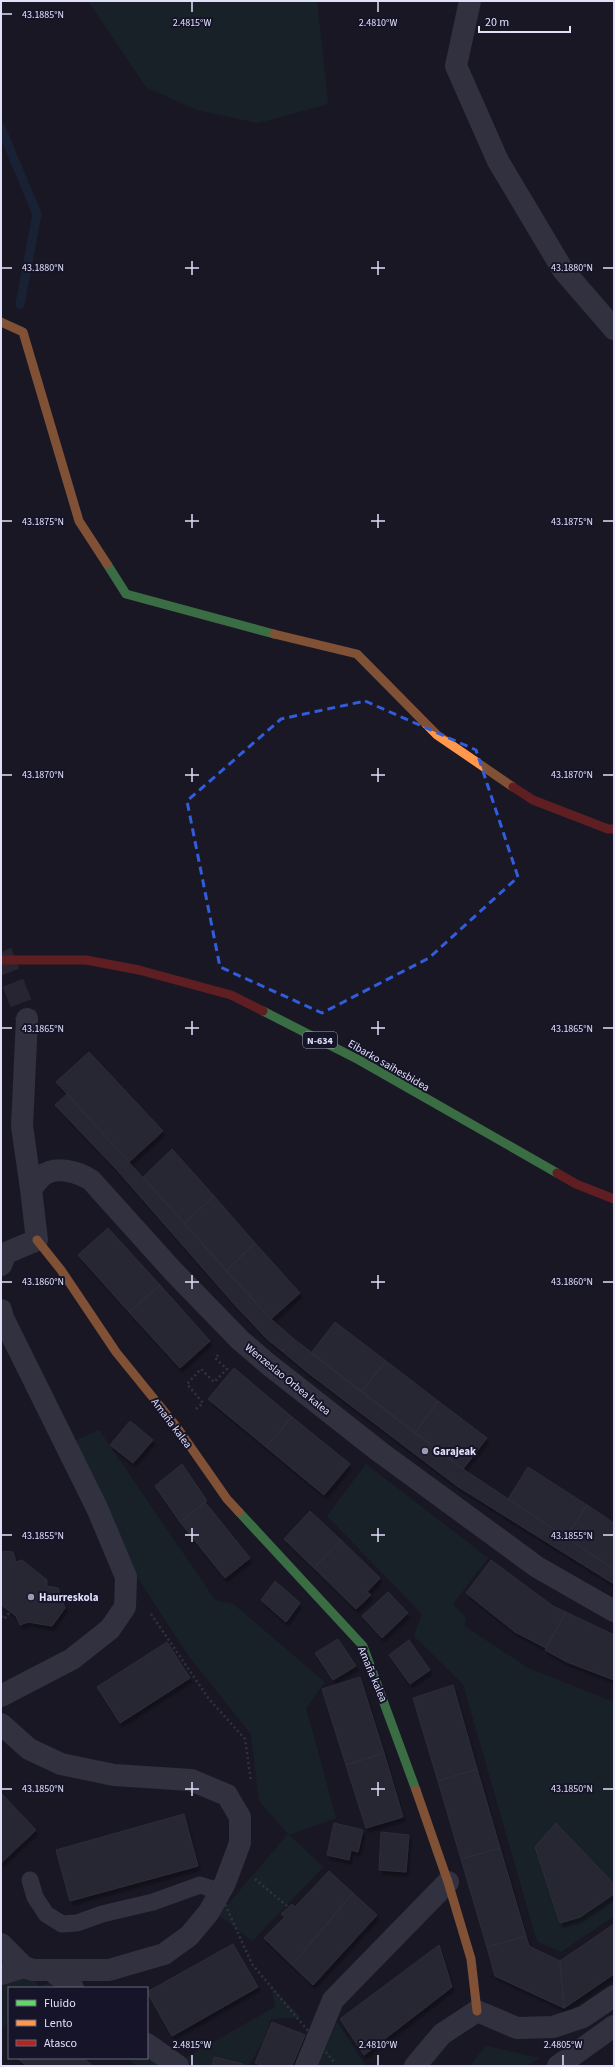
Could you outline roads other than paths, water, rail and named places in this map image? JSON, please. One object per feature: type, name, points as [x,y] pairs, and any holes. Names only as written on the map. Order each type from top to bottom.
[{"type":"main road","points":[[1,322],[23,332],[79,521],[126,594],[308,643],[357,654],[437,735],[532,800],[608,829],[614,829]]},
{"type":"main road","name":"Eibarko saihesbidea","points":[[1,960],[86,960],[139,970],[231,995],[359,1060],[576,1184],[614,1199]]},
{"type":"main road","name":"Amaña kalea","points":[[37,1240],[61,1270],[116,1352],[176,1426],[227,1499],[363,1646],[385,1702],[448,1882],[471,1959],[477,2011]]},
{"type":"street","points":[[470,1],[456,66],[498,161],[563,270],[614,329]]},
{"type":"street","points":[[1,1265],[6,1253],[37,1240],[22,1126],[27,1019]]},
{"type":"street","name":"Wenzeslao Orbea kalea","points":[[31,1188],[43,1175],[59,1170],[82,1174],[91,1180],[173,1271],[235,1335],[268,1364],[380,1452],[537,1567],[614,1611]]},
{"type":"street","points":[[1,1310],[3,1318],[97,1508],[126,1578],[126,1607],[110,1629],[72,1659],[1,1696]]},
{"type":"street","points":[[1,1724],[29,1749],[60,1764],[114,1775],[191,1780],[227,1794],[240,1817],[240,1843],[225,1883],[219,1891],[209,1912],[189,1936],[164,1954],[109,1970],[33,1970],[24,1967],[1,1944]]},
{"type":"street","points":[[306,2066],[332,2000],[448,1882]]},
{"type":"street","points":[[1,1974],[24,1967]]},
{"type":"street","points":[[50,1970],[72,1987]]},
{"type":"street","points":[[415,2066],[442,2034],[477,2011],[517,2028],[553,2027],[583,2017],[614,1996]]},
{"type":"street","points":[[558,2066],[614,2026]]},
{"type":"street","points":[[148,2045],[178,2066]]},
{"type":"lane","points":[[30,1880],[35,1898],[46,1914],[62,1924],[77,1923],[102,1914],[153,1902],[200,1885],[219,1891]]},
{"type":"waterway","points":[[1,128],[37,214],[20,304]]},
{"type":"tunnel","points":[[1,952],[27,1019]]},
{"type":"place","name":"Garajeak","points":[[425,1451]]},
{"type":"place","name":"Haurreskola","points":[[31,1597]]}]
